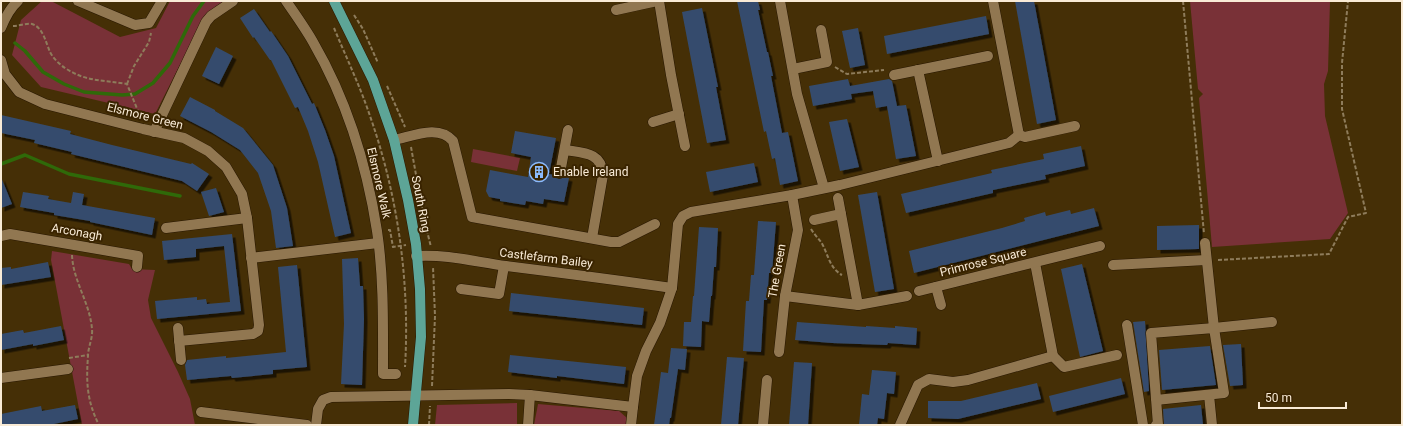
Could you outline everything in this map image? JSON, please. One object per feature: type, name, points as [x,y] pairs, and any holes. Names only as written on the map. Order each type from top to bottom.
[{"type":"main road","name":"South Ring","points":[[334,1],[373,80],[394,140],[408,200],[416,244],[420,290],[421,337],[413,425]]},
{"type":"street","points":[[78,1],[135,26],[149,23],[162,1]]},
{"type":"street","points":[[154,132],[206,22],[211,16],[233,1]]},
{"type":"street","name":"Elsmore Walk","points":[[286,1],[313,41],[335,86],[359,150],[370,194],[377,232],[383,307],[383,374],[396,374]]},
{"type":"street","points":[[616,10],[658,1],[685,146]]},
{"type":"street","points":[[780,1],[797,94],[824,188]]},
{"type":"street","points":[[993,1],[1019,135]]},
{"type":"street","points":[[1,28],[14,2]]},
{"type":"street","points":[[792,69],[827,62],[821,30]]},
{"type":"street","points":[[894,75],[988,56]]},
{"type":"street","name":"Elsmore Green","points":[[1,60],[5,74],[19,92],[45,104],[154,132],[184,138],[208,151],[226,167],[242,194],[247,218],[259,325],[258,331],[253,334],[179,341]]},
{"type":"street","points":[[918,70],[938,161]]},
{"type":"street","points":[[653,122],[679,114]]},
{"type":"street","points":[[1019,135],[1025,137],[1075,126]]},
{"type":"street","points":[[560,173],[568,130]]},
{"type":"street","points":[[394,140],[436,131],[448,135],[453,141],[472,218],[611,242],[619,242],[654,224]]},
{"type":"street","points":[[631,425],[637,376],[646,351],[660,323],[672,288],[678,224],[683,216],[691,212],[792,195],[938,161],[1009,143],[1019,135]]},
{"type":"street","points":[[564,150],[589,154],[596,159],[602,167],[603,175],[592,238]]},
{"type":"street","name":"The Green","points":[[779,352],[785,296],[798,230],[792,195]]},
{"type":"street","points":[[838,198],[858,305]]},
{"type":"street","points":[[812,222],[841,214]]},
{"type":"street","points":[[166,228],[247,218]]},
{"type":"street","name":"Arconagh","points":[[1,236],[10,234],[138,256],[137,267]]},
{"type":"street","points":[[251,258],[378,243]]},
{"type":"street","points":[[1156,400],[1224,394],[1214,328],[1205,243]]},
{"type":"street","name":"Primrose Square","points":[[919,291],[1100,246]]},
{"type":"street","name":"Castlefarm Bailey","points":[[416,256],[433,255],[450,257],[504,266],[672,288]]},
{"type":"street","points":[[1113,265],[1206,260]]},
{"type":"street","name":"Primrose Square","points":[[1035,263],[1053,356]]},
{"type":"street","points":[[461,289],[499,294],[504,266]]},
{"type":"street","name":"Primrose Square","points":[[936,287],[941,305]]},
{"type":"street","points":[[785,296],[858,305],[907,296]]},
{"type":"street","points":[[1156,425],[1158,424],[1151,333],[1272,322]]},
{"type":"street","points":[[1127,325],[1143,425]]},
{"type":"street","points":[[178,328],[181,360]]},
{"type":"street","points":[[900,425],[918,385],[929,379],[953,382],[968,380],[1053,356],[1064,366],[1117,355]]},
{"type":"street","points":[[1,378],[68,369]]},
{"type":"street","points":[[763,425],[767,380]]},
{"type":"street","points":[[316,425],[318,409],[323,400],[331,397],[530,395],[633,407]]},
{"type":"street","points":[[528,425],[530,395]]},
{"type":"street","points":[[1209,395],[1212,425]]},
{"type":"street","points":[[201,412],[307,425]]},
{"type":"path","points":[[1183,1],[1205,243]]},
{"type":"path","points":[[1206,260],[1329,254],[1348,217],[1366,213],[1342,109],[1342,63],[1348,1]]},
{"type":"path","points":[[5,18],[14,26],[32,24],[36,26],[42,32],[55,60],[64,68],[75,74],[90,80],[127,84]]},
{"type":"path","points":[[140,116],[135,100],[127,84],[134,66],[149,42],[151,34],[149,23]]},
{"type":"path","points":[[827,62],[847,74],[893,69],[894,75]]},
{"type":"path","points":[[812,222],[813,233],[822,244],[830,262],[838,272],[853,281]]},
{"type":"path","points":[[377,232],[390,230],[393,247],[416,244]]},
{"type":"path","points":[[72,244],[72,264],[89,312],[92,330],[88,355],[87,388],[91,409],[99,425]]},
{"type":"shaded area","points":[[42,1],[51,1],[120,37],[156,28],[170,1],[225,1],[191,43],[155,114],[41,87],[12,55],[21,20]]},
{"type":"shaded area","points":[[1190,1],[1330,1],[1328,71],[1324,84],[1325,116],[1348,213],[1330,239],[1212,247],[1199,98],[1203,94],[1198,89]]},
{"type":"shaded area","points":[[473,149],[520,158],[517,171],[471,162]]},
{"type":"shaded area","points":[[52,251],[129,264],[132,269],[155,270],[148,300],[151,318],[190,399],[195,425],[82,425],[51,260]]},
{"type":"shaded area","points":[[517,403],[517,425],[435,425],[437,405]]},
{"type":"shaded area","points":[[538,404],[619,411],[627,418],[626,425],[534,425]]},
{"type":"building","points":[[737,1],[758,1],[760,10],[758,10],[773,76],[771,76],[782,133],[788,132],[798,181],[780,185],[775,158],[772,159],[766,131],[764,132]]},
{"type":"building","points":[[1015,1],[1034,1],[1056,120],[1037,124]]},
{"type":"building","points":[[702,8],[718,87],[716,87],[726,140],[707,143],[682,12]]},
{"type":"building","points":[[254,9],[288,56],[312,104],[314,103],[334,156],[351,233],[335,237],[318,162],[298,107],[295,108],[271,60],[254,37],[253,38],[240,18]]},
{"type":"building","points":[[986,16],[989,34],[887,54],[884,36]]},
{"type":"building","points":[[858,28],[865,65],[850,68],[842,31]]},
{"type":"building","points":[[216,47],[233,56],[219,84],[202,76]]},
{"type":"building","points":[[848,79],[850,86],[889,79],[892,81],[897,106],[906,105],[916,156],[896,159],[887,106],[876,108],[873,91],[851,94],[852,99],[813,106],[809,86]]},
{"type":"building","points":[[190,97],[215,110],[243,128],[273,165],[287,208],[293,246],[276,248],[271,211],[258,173],[240,150],[211,132],[180,116]]},
{"type":"building","points":[[1,115],[71,131],[70,134],[112,145],[192,163],[209,174],[197,191],[182,181],[71,154],[72,152],[34,143],[35,140],[1,133]]},
{"type":"building","points":[[847,119],[859,167],[840,171],[829,122]]},
{"type":"building","name":"Enable Ireland","points":[[515,131],[556,138],[549,174],[554,175],[559,179],[565,177],[569,178],[564,202],[544,199],[543,204],[526,201],[525,205],[500,201],[500,199],[489,197],[486,191],[490,170],[528,177],[531,157],[511,153]]},
{"type":"building","points":[[1081,146],[1085,166],[1045,175],[1046,179],[993,190],[993,193],[906,213],[901,194],[992,173],[991,170],[1044,159],[1043,154]]},
{"type":"building","points":[[754,163],[758,182],[710,192],[706,172]]},
{"type":"building","points":[[1,177],[12,204],[1,208]]},
{"type":"building","points":[[216,188],[224,212],[209,216],[201,192]]},
{"type":"building","points":[[23,192],[49,196],[48,199],[71,203],[73,192],[84,194],[82,205],[155,218],[152,235],[20,207]]},
{"type":"building","points":[[877,192],[894,289],[875,292],[858,195]]},
{"type":"building","points":[[1094,208],[1099,226],[914,273],[909,251],[1002,228],[1025,221],[1024,218],[1045,212],[1046,216],[1070,210],[1071,214]]},
{"type":"building","points":[[758,221],[776,222],[772,273],[769,273],[767,300],[764,300],[761,352],[743,351],[746,301],[749,301],[751,275],[754,275]]},
{"type":"building","points":[[1199,225],[1199,249],[1157,250],[1157,226]]},
{"type":"building","points":[[699,227],[718,228],[716,267],[714,267],[709,322],[702,321],[701,347],[683,346],[684,322],[691,322]]},
{"type":"building","points":[[232,234],[241,311],[157,319],[155,301],[197,297],[197,300],[206,299],[207,304],[230,302],[224,246],[196,249],[196,257],[164,260],[162,241]]},
{"type":"building","points":[[358,258],[360,286],[363,286],[364,319],[362,385],[341,384],[344,324],[342,259]]},
{"type":"building","points":[[48,262],[51,277],[1,285],[1,268],[11,267],[11,269]]},
{"type":"building","points":[[1082,264],[1103,351],[1080,357],[1061,269]]},
{"type":"building","points":[[297,265],[307,367],[273,370],[273,374],[187,380],[185,365],[187,360],[286,352],[278,267]]},
{"type":"building","points":[[511,293],[644,308],[642,325],[509,311]]},
{"type":"building","points":[[1145,321],[1149,391],[1144,392],[1133,322]]},
{"type":"building","points":[[797,322],[866,327],[895,328],[895,326],[917,328],[916,345],[888,343],[887,345],[832,343],[795,340]]},
{"type":"building","points":[[61,326],[64,340],[1,350],[1,334],[23,330],[24,333]]},
{"type":"building","points":[[1241,344],[1243,385],[1230,386],[1223,345]]},
{"type":"building","points":[[1210,346],[1216,385],[1162,390],[1159,350]]},
{"type":"building","points":[[671,348],[687,349],[685,370],[678,369],[669,425],[654,425],[661,372],[668,373]]},
{"type":"building","points":[[510,355],[626,367],[624,384],[508,372]]},
{"type":"building","points":[[727,357],[744,358],[738,425],[721,425]]},
{"type":"building","points":[[794,362],[812,363],[808,425],[789,425]]},
{"type":"building","points":[[872,370],[896,372],[894,394],[887,393],[884,419],[878,418],[877,425],[859,425],[862,394],[869,395]]},
{"type":"building","points":[[1121,378],[1125,394],[1053,412],[1049,396]]},
{"type":"building","points":[[1037,383],[1041,399],[958,419],[928,418],[928,401],[961,401]]},
{"type":"building","points":[[75,405],[78,419],[49,425],[1,425],[1,414],[41,406],[42,411]]},
{"type":"building","points":[[1201,405],[1203,425],[1164,425],[1163,409]]},
{"type":"waterway","points":[[15,43],[25,51],[43,72],[64,84],[84,92],[122,95],[135,94],[153,83],[170,63],[193,16],[204,1]]},
{"type":"waterway","points":[[1,164],[25,155],[69,174],[180,196]]},
{"type":"place","name":"Enable Ireland","points":[[539,172]]}]
